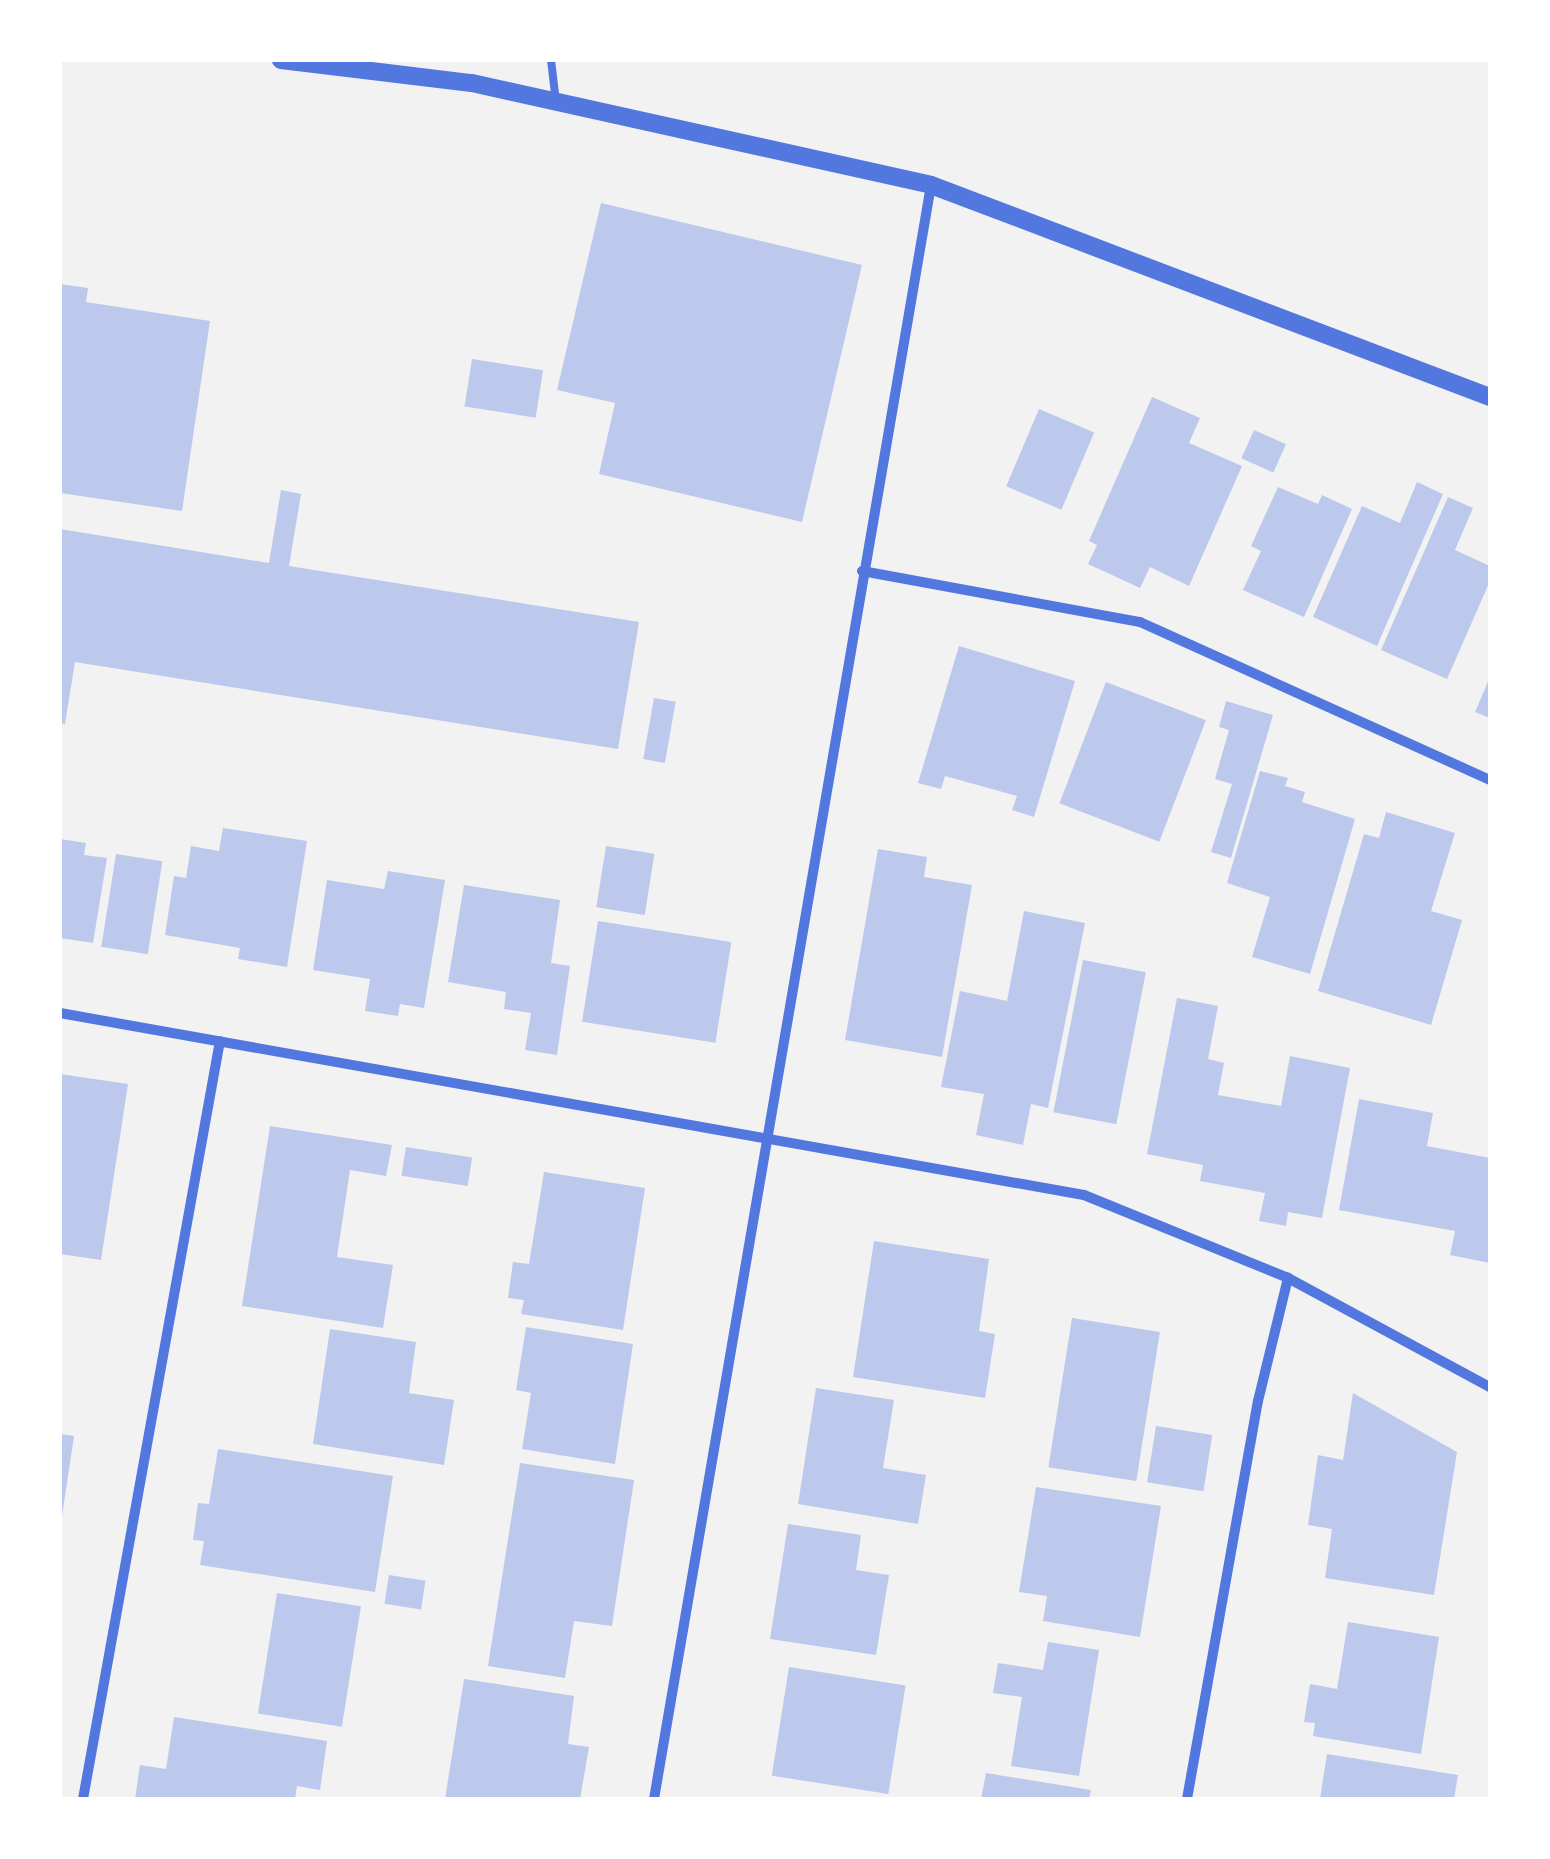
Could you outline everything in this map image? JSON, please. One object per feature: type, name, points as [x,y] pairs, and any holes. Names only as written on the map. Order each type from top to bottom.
[{"type":"street","points":[[282,60],[422,68],[556,102],[931,185],[1490,397]]},
{"type":"street","points":[[654,1799],[931,185]]},
{"type":"street","points":[[862,571],[1140,622],[1490,780]]},
{"type":"street","points":[[60,1013],[1084,1194],[1288,1278],[1490,1387]]},
{"type":"street","points":[[83,1799],[220,1041]]},
{"type":"street","points":[[1188,1799],[1258,1401],[1288,1278]]},
{"type":"lane","points":[[551,60],[556,102]]},
{"type":"building","points":[[601,203],[862,265],[802,522],[599,474],[615,403],[557,390]]},
{"type":"building","points":[[60,284],[88,288],[86,302],[210,321],[182,511],[60,493]]},
{"type":"building","points":[[472,359],[543,370],[536,418],[464,406]]},
{"type":"building","points":[[1152,397],[1200,418],[1189,443],[1242,466],[1189,586],[1150,567],[1140,588],[1088,564],[1097,545],[1089,541]]},
{"type":"building","points":[[1039,409],[1094,432],[1061,510],[1006,486]]},
{"type":"building","points":[[1254,430],[1286,444],[1273,473],[1241,458]]},
{"type":"building","points":[[1417,482],[1443,494],[1377,646],[1313,617],[1362,506],[1400,523]]},
{"type":"building","points":[[1278,487],[1318,504],[1322,495],[1352,509],[1304,617],[1243,590],[1261,551],[1251,546]]},
{"type":"building","points":[[281,490],[301,494],[289,566],[639,622],[618,749],[75,662],[65,724],[60,723],[60,529],[269,563]]},
{"type":"building","points":[[1448,497],[1473,508],[1455,550],[1490,566],[1490,581],[1447,679],[1381,650]]},
{"type":"building","points":[[959,646],[1075,681],[1034,817],[1012,810],[1017,796],[945,776],[941,789],[918,783]]},
{"type":"building","points":[[1490,677],[1490,718],[1475,712]]},
{"type":"building","points":[[1106,682],[1206,720],[1159,842],[1059,803]]},
{"type":"building","points":[[654,698],[676,702],[665,763],[643,759]]},
{"type":"building","points":[[1226,701],[1273,715],[1231,858],[1211,852],[1232,784],[1215,779],[1229,730],[1219,727]]},
{"type":"building","points":[[1260,771],[1288,778],[1285,786],[1305,792],[1302,802],[1355,819],[1310,974],[1252,957],[1270,897],[1227,883]]},
{"type":"building","points":[[1386,812],[1455,833],[1431,911],[1462,920],[1431,1025],[1318,991],[1364,834],[1379,838]]},
{"type":"building","points":[[223,828],[307,841],[287,967],[238,959],[240,948],[165,935],[174,876],[186,878],[191,846],[219,851]]},
{"type":"building","points":[[60,839],[86,843],[84,855],[107,858],[93,943],[60,938]]},
{"type":"building","points":[[606,846],[654,854],[645,915],[596,907]]},
{"type":"building","points":[[878,849],[927,857],[924,877],[972,885],[942,1057],[845,1040]]},
{"type":"building","points":[[116,854],[162,861],[148,954],[101,947]]},
{"type":"building","points":[[388,871],[445,880],[424,1008],[400,1004],[398,1016],[365,1011],[370,979],[313,970],[327,880],[384,889]]},
{"type":"building","points":[[464,885],[560,900],[551,963],[570,966],[557,1055],[525,1050],[531,1013],[504,1009],[506,992],[448,982]]},
{"type":"building","points":[[1024,911],[1085,923],[1048,1108],[1031,1104],[1023,1145],[976,1135],[984,1094],[941,1087],[960,991],[1007,1001]]},
{"type":"building","points":[[598,921],[731,942],[715,1043],[582,1022]]},
{"type":"building","points":[[1083,960],[1146,972],[1116,1124],[1053,1112]]},
{"type":"building","points":[[1177,998],[1218,1006],[1208,1059],[1224,1063],[1218,1095],[1281,1106],[1290,1056],[1350,1068],[1322,1218],[1288,1212],[1286,1226],[1259,1221],[1265,1193],[1200,1181],[1203,1165],[1147,1154]]},
{"type":"building","points":[[60,1074],[128,1084],[101,1260],[60,1254]]},
{"type":"building","points":[[1359,1099],[1433,1113],[1427,1146],[1490,1158],[1490,1263],[1450,1255],[1455,1231],[1339,1210]]},
{"type":"building","points":[[270,1126],[392,1145],[386,1176],[350,1170],[337,1257],[393,1265],[383,1328],[242,1306]]},
{"type":"building","points":[[406,1147],[472,1157],[468,1186],[401,1176]]},
{"type":"building","points":[[544,1172],[645,1188],[623,1330],[521,1314],[524,1300],[508,1298],[513,1262],[529,1264]]},
{"type":"building","points":[[874,1241],[989,1259],[979,1331],[995,1334],[985,1398],[853,1377]]},
{"type":"building","points":[[1072,1318],[1160,1332],[1136,1481],[1048,1467]]},
{"type":"building","points":[[526,1327],[633,1344],[615,1464],[522,1449],[531,1393],[516,1390]]},
{"type":"building","points":[[330,1329],[416,1342],[409,1393],[454,1400],[444,1465],[313,1444]]},
{"type":"building","points":[[816,1388],[894,1400],[883,1468],[926,1475],[918,1524],[798,1504]]},
{"type":"building","points":[[1353,1393],[1457,1452],[1434,1595],[1325,1578],[1332,1529],[1308,1525],[1318,1455],[1343,1460]]},
{"type":"building","points":[[1156,1426],[1212,1435],[1203,1491],[1147,1482]]},
{"type":"building","points":[[60,1434],[74,1436],[62,1516],[60,1516]]},
{"type":"building","points":[[218,1449],[393,1476],[375,1592],[200,1565],[204,1541],[193,1540],[198,1503],[209,1504]]},
{"type":"building","points":[[520,1463],[634,1480],[612,1626],[574,1621],[565,1678],[488,1666]]},
{"type":"building","points":[[1036,1487],[1161,1506],[1140,1637],[1043,1621],[1047,1596],[1019,1592]]},
{"type":"building","points":[[788,1524],[861,1535],[856,1570],[889,1575],[876,1655],[770,1639]]},
{"type":"building","points":[[389,1575],[426,1581],[421,1609],[384,1604]]},
{"type":"building","points":[[277,1593],[361,1606],[342,1727],[258,1713]]},
{"type":"building","points":[[1348,1622],[1439,1637],[1421,1754],[1313,1736],[1315,1723],[1304,1722],[1310,1684],[1337,1689]]},
{"type":"building","points":[[1048,1642],[1099,1650],[1079,1776],[1011,1766],[1022,1697],[993,1693],[998,1663],[1043,1670]]},
{"type":"building","points":[[789,1667],[906,1685],[888,1794],[772,1776]]},
{"type":"building","points":[[464,1679],[574,1696],[568,1744],[589,1747],[580,1799],[445,1799]]},
{"type":"building","points":[[174,1717],[327,1741],[320,1790],[297,1786],[295,1799],[135,1799],[140,1765],[166,1769]]},
{"type":"building","points":[[1327,1754],[1458,1775],[1454,1799],[1320,1799]]},
{"type":"building","points":[[986,1773],[1091,1790],[1089,1799],[981,1799]]}]
